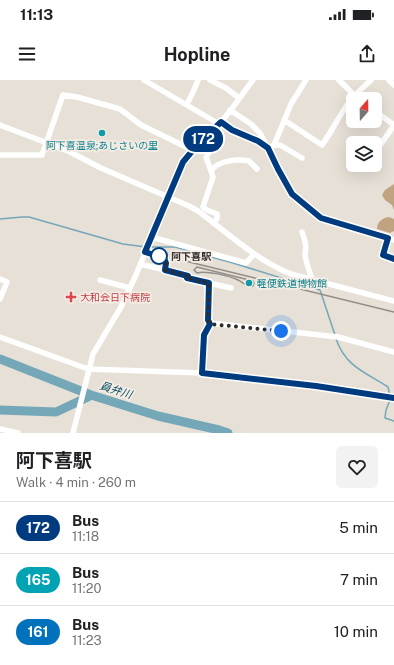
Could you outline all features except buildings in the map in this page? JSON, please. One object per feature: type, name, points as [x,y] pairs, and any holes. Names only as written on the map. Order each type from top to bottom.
[{"type":"street","points":[[144,80],[232,130],[258,141],[269,148]]},
{"type":"street","points":[[187,104],[198,80]]},
{"type":"street","points":[[210,80],[226,88],[239,98]]},
{"type":"street","points":[[73,433],[86,375],[93,354],[117,314],[130,288],[180,167],[192,150],[220,123],[253,80]]},
{"type":"street","points":[[274,145],[291,104],[306,80]]},
{"type":"street","points":[[338,80],[351,92]]},
{"type":"street","points":[[361,92],[371,80]]},
{"type":"street","points":[[389,80],[394,85]]},
{"type":"street","points":[[0,155],[42,155],[63,95],[120,109],[141,125],[192,150]]},
{"type":"street","points":[[284,120],[322,145],[346,108]]},
{"type":"street","points":[[230,110],[254,126],[260,133],[292,194],[321,218],[391,239],[383,255],[394,259]]},
{"type":"street","points":[[382,116],[394,125],[382,143]]},
{"type":"street","points":[[0,125],[68,151],[100,168],[194,209],[254,254],[281,270],[394,301]]},
{"type":"street","points":[[212,130],[216,135],[214,146],[206,157],[213,177],[203,207],[217,214],[217,218],[213,223]]},
{"type":"street","points":[[269,148],[274,145],[280,145],[302,158]]},
{"type":"street","points":[[211,171],[213,167],[231,161],[240,160],[249,161],[257,169]]},
{"type":"street","points":[[302,232],[307,250],[305,254],[312,279]]},
{"type":"street","points":[[151,237],[246,263],[254,254]]},
{"type":"street","points":[[147,248],[164,258],[166,263],[165,270]]},
{"type":"street","points":[[140,264],[188,276],[187,278],[232,288]]},
{"type":"street","points":[[0,279],[7,282],[0,299]]},
{"type":"street","points":[[100,280],[130,288]]},
{"type":"street","points":[[202,373],[204,335],[210,324],[208,320],[209,283]]},
{"type":"street","points":[[210,324],[338,337],[394,352]]},
{"type":"street","points":[[0,337],[88,369],[202,373],[316,386],[394,398]]},
{"type":"street","points":[[0,429],[18,433]]},
{"type":"shaded area","points":[[394,184],[394,210],[392,205],[385,200],[382,195],[385,190]]},
{"type":"shaded area","points":[[389,217],[394,219],[394,231],[390,233],[377,229],[380,221]]},
{"type":"waterway","points":[[0,219],[29,217],[123,244],[146,247]]},
{"type":"waterway","points":[[150,247],[175,247],[320,290],[335,335]]},
{"type":"waterway","points":[[336,339],[340,348],[351,363],[364,373],[388,387],[390,396]]},
{"type":"waterway","name":"員弁川","points":[[0,359],[91,395],[158,416],[228,433]]},
{"type":"waterway","points":[[0,410],[56,412],[88,397]]},
{"type":"waterway","points":[[390,400],[385,418],[394,421]]},
{"type":"railway","points":[[185,261],[394,312]]},
{"type":"railway","points":[[197,267],[253,281],[254,283],[253,286],[249,286],[234,278],[224,275],[206,272],[197,273],[194,270],[197,267]]},
{"type":"bus line","name":"172","points":[[394,259],[383,255],[388,238],[323,220],[292,194],[268,148],[258,141],[232,130],[221,122],[185,158],[145,252],[166,259],[165,270],[188,276],[187,278],[209,283],[208,320],[210,324],[204,335],[202,373],[316,386],[394,398]]},
{"type":"place","name":"阿下喜温泉;あじさいの里","points":[[102,133]]},
{"type":"place","name":"阿下喜駅","points":[[159,256]]},
{"type":"place","name":"軽便鉄道博物館","points":[[249,283]]},
{"type":"place","name":"大和会日下病院","points":[[71,297]]},
{"type":"route","points":[[159,256],[154,255],[166,259],[165,270],[188,276],[187,278],[209,283],[208,320],[210,324],[281,331]]}]
